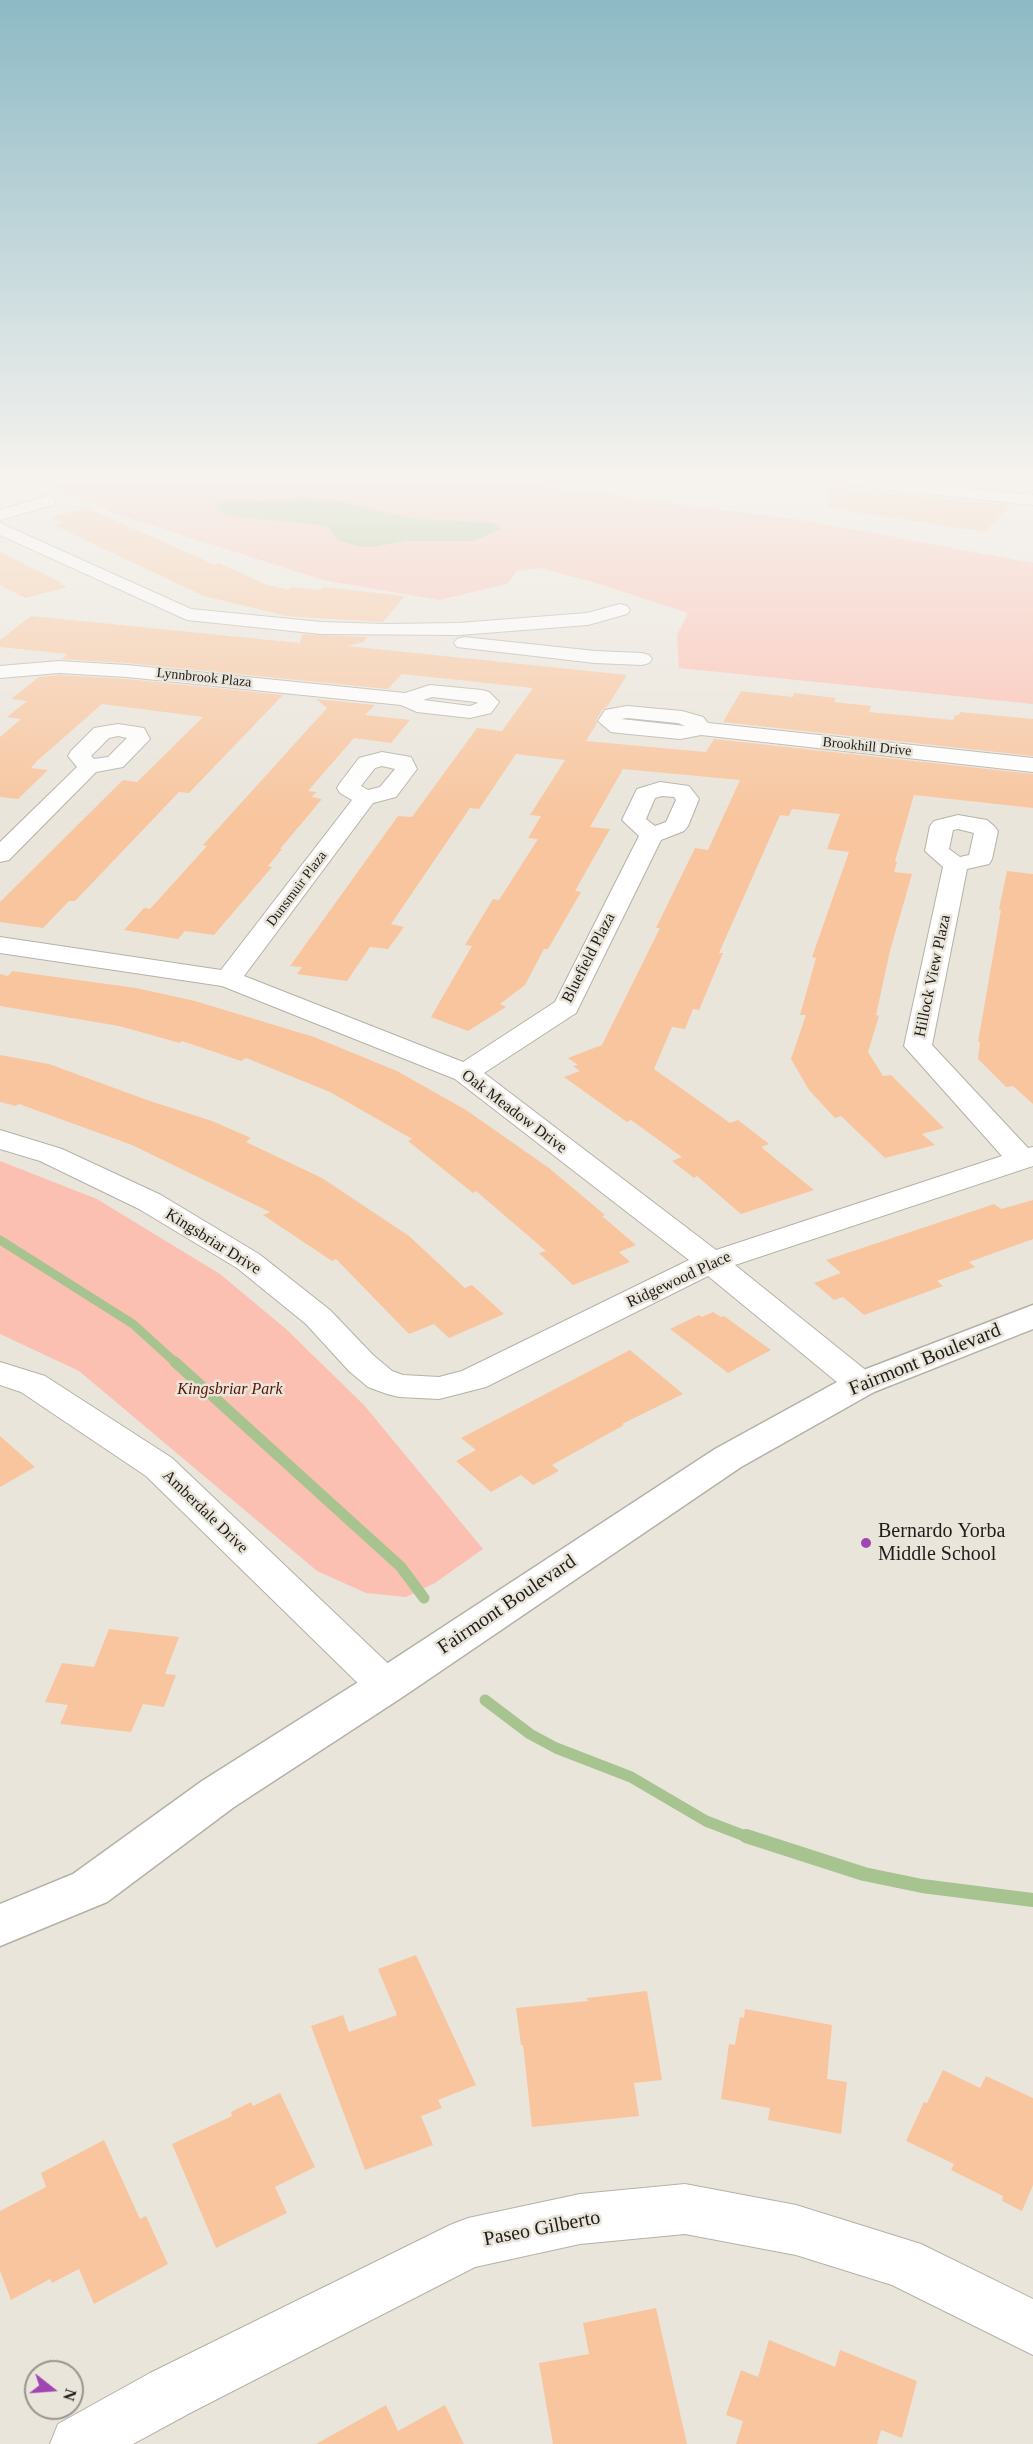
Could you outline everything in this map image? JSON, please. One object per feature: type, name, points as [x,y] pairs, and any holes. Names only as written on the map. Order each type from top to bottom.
[{"type":"main road","name":"Fairmont Boulevard","points":[[0,1926],[90,1888],[218,1794],[386,1686],[728,1458],[861,1383],[1033,1316]]},
{"type":"main road","points":[[0,1951],[90,1888]]},
{"type":"street","points":[[138,591],[188,614],[321,628],[459,629],[588,619],[620,610]]},
{"type":"street","points":[[386,630],[429,639],[552,653],[642,659]]},
{"type":"street","name":"Lynnbrook Plaza","points":[[0,672],[59,667],[127,671],[407,699]]},
{"type":"street","name":"Brookhill Drive","points":[[700,729],[1033,765]]},
{"type":"street","points":[[0,855],[89,768]]},
{"type":"street","name":"Dunsmuir Plaza","points":[[228,980],[365,798]]},
{"type":"street","name":"Bluefield Plaza","points":[[465,1073],[566,1007],[651,835]]},
{"type":"street","name":"Hillock View Plaza","points":[[956,865],[918,1046],[1026,1157]]},
{"type":"street","name":"Oak Meadow Drive","points":[[0,945],[228,980],[465,1073],[711,1262],[861,1383]]},
{"type":"street","name":"Kingsbriar Drive","points":[[0,1139],[51,1155],[150,1202],[248,1261],[318,1317],[361,1363],[380,1379],[399,1386]]},
{"type":"street","name":"Ridgewood Place","points":[[399,1386],[439,1388],[474,1380],[711,1262],[1026,1157]]},
{"type":"street","name":"Amberdale Drive","points":[[0,1372],[33,1384],[159,1467],[386,1686]]},
{"type":"street","name":"Paseo Gilberto","points":[[78,2444],[170,2394],[468,2243],[580,2219],[685,2209],[796,2230],[902,2262],[1033,2328]]},
{"type":"green space","points":[[387,591],[477,591],[439,600]]},
{"type":"green space","points":[[621,591],[1033,591],[1033,704],[679,668],[677,635],[688,613]]},
{"type":"green space","name":"Kingsbriar Park","points":[[0,1161],[97,1199],[220,1274],[286,1329],[364,1405],[483,1549],[435,1583],[406,1597],[366,1593],[317,1571],[79,1371],[0,1334]]},
{"type":"building","points":[[12,591],[52,591],[25,598]]},
{"type":"building","points":[[193,591],[360,591],[405,596],[383,622],[287,616],[204,596]]},
{"type":"building","points":[[31,616],[300,643],[302,634],[368,637],[363,642],[348,646],[627,675],[596,720],[597,723],[586,741],[706,752],[714,739],[1033,774],[1033,808],[914,795],[895,861],[897,862],[894,872],[912,874],[890,951],[876,1015],[879,1016],[868,1052],[883,1076],[891,1075],[944,1128],[922,1134],[935,1145],[885,1158],[841,1116],[835,1118],[809,1090],[791,1059],[806,1015],[800,1015],[816,958],[812,957],[849,852],[827,849],[840,814],[792,809],[789,816],[780,815],[719,953],[723,953],[699,1010],[693,1009],[685,1029],[672,1027],[654,1069],[730,1123],[738,1120],[769,1144],[761,1147],[814,1190],[741,1214],[697,1176],[694,1178],[672,1161],[682,1157],[631,1120],[627,1122],[564,1077],[580,1071],[573,1066],[578,1065],[568,1058],[602,1045],[660,928],[656,928],[695,848],[708,850],[740,780],[623,769],[590,827],[610,829],[575,891],[581,892],[548,949],[544,949],[525,985],[500,1004],[506,1007],[468,1031],[431,1017],[472,946],[465,945],[493,899],[499,900],[538,839],[528,838],[541,816],[530,815],[565,760],[516,754],[479,809],[470,808],[391,924],[404,927],[388,949],[370,947],[347,981],[297,974],[302,967],[290,966],[398,816],[412,817],[477,728],[502,731],[533,688],[402,674],[388,689],[127,663],[61,659],[68,654],[0,647],[0,640]]},
{"type":"building","points":[[59,675],[127,679],[283,695],[189,793],[179,792],[75,901],[69,901],[43,928],[0,922],[0,902],[123,780],[137,782],[203,717],[102,704],[37,761],[31,768],[48,770],[18,799],[0,797],[0,737],[21,719],[7,717],[27,701],[11,699],[39,677]]},
{"type":"building","points":[[741,691],[793,697],[794,693],[836,698],[834,702],[871,706],[869,712],[953,720],[960,712],[1033,719],[1033,756],[723,722]]},
{"type":"building","points":[[316,699],[375,705],[365,715],[410,720],[391,743],[354,738],[308,791],[317,792],[311,797],[322,799],[280,849],[282,849],[268,866],[272,867],[214,935],[185,931],[178,939],[124,930],[144,908],[150,909],[207,846],[203,845],[327,708]]},
{"type":"building","points":[[1007,871],[1033,874],[1033,1104],[1013,1086],[1006,1087],[978,1059],[980,1042],[978,1042]]},
{"type":"building","points":[[12,971],[136,988],[195,1001],[314,1037],[397,1071],[466,1110],[549,1168],[605,1215],[602,1216],[636,1245],[619,1252],[630,1262],[573,1285],[539,1253],[546,1251],[476,1191],[473,1193],[408,1141],[412,1139],[330,1092],[246,1058],[241,1061],[182,1041],[180,1043],[119,1026],[0,1006],[0,974],[8,976]]},
{"type":"building","points":[[0,1055],[49,1064],[212,1121],[251,1138],[246,1142],[322,1178],[409,1236],[465,1288],[472,1285],[504,1314],[449,1338],[434,1324],[409,1334],[336,1259],[332,1261],[263,1215],[270,1212],[132,1145],[19,1104],[16,1106],[0,1102]]},
{"type":"building","points":[[1033,1200],[1033,1239],[969,1262],[975,1267],[937,1281],[943,1286],[864,1315],[843,1297],[834,1300],[814,1283],[841,1273],[826,1260],[994,1204],[1001,1209]]},
{"type":"building","points":[[713,1312],[721,1317],[724,1316],[771,1350],[728,1373],[670,1329],[699,1315],[702,1317]]},
{"type":"building","points":[[630,1350],[683,1394],[622,1424],[624,1425],[552,1465],[559,1471],[533,1485],[521,1475],[491,1492],[456,1461],[476,1450],[461,1438]]},
{"type":"building","points":[[0,1436],[35,1467],[0,1487]]},
{"type":"building","points":[[109,1629],[179,1637],[165,1674],[176,1675],[164,1707],[143,1704],[131,1732],[60,1724],[68,1705],[45,1702],[62,1663],[94,1667]]},
{"type":"building","points":[[416,1955],[476,2085],[438,2100],[442,2108],[421,2116],[433,2145],[365,2170],[311,2026],[343,2015],[349,2032],[397,2015],[378,1969]]},
{"type":"building","points":[[647,1991],[662,2080],[634,2083],[639,2116],[532,2127],[523,2045],[521,2045],[516,2008],[588,2001],[587,1998]]},
{"type":"building","points":[[745,2009],[832,2025],[827,2079],[847,2082],[841,2134],[768,2120],[770,2108],[721,2099],[729,2044],[735,2045],[740,2017],[744,2018]]},
{"type":"building","points":[[943,2070],[980,2088],[986,2076],[1033,2098],[1033,2185],[1022,2211],[1002,2201],[1003,2196],[951,2170],[954,2164],[906,2141],[924,2102],[927,2103]]},
{"type":"building","points":[[280,2093],[315,2167],[275,2187],[287,2213],[216,2248],[172,2144],[232,2116],[231,2112],[251,2102],[253,2106]]},
{"type":"building","points":[[104,2140],[140,2219],[146,2216],[168,2264],[94,2304],[79,2269],[52,2283],[50,2279],[11,2300],[0,2271],[0,2211],[46,2187],[41,2173]]},
{"type":"building","points":[[656,2308],[687,2444],[553,2444],[539,2363],[589,2354],[583,2323]]},
{"type":"building","points":[[769,2340],[835,2367],[840,2350],[917,2381],[902,2438],[881,2430],[877,2444],[736,2444],[743,2421],[726,2415],[741,2370],[758,2377]]},
{"type":"building","points":[[386,2405],[398,2431],[445,2405],[464,2444],[316,2444]]},
{"type":"waterway","points":[[0,1240],[133,1324],[176,1363]]},
{"type":"waterway","points":[[175,1362],[401,1567],[424,1598]]},
{"type":"waterway","points":[[485,1700],[530,1734],[556,1748],[631,1777],[706,1821],[750,1838]]},
{"type":"waterway","points":[[746,1836],[864,1874],[922,1886],[1033,1900]]},
{"type":"place","name":"Bernardo Yorba Middle School","points":[[866,1543]]}]
